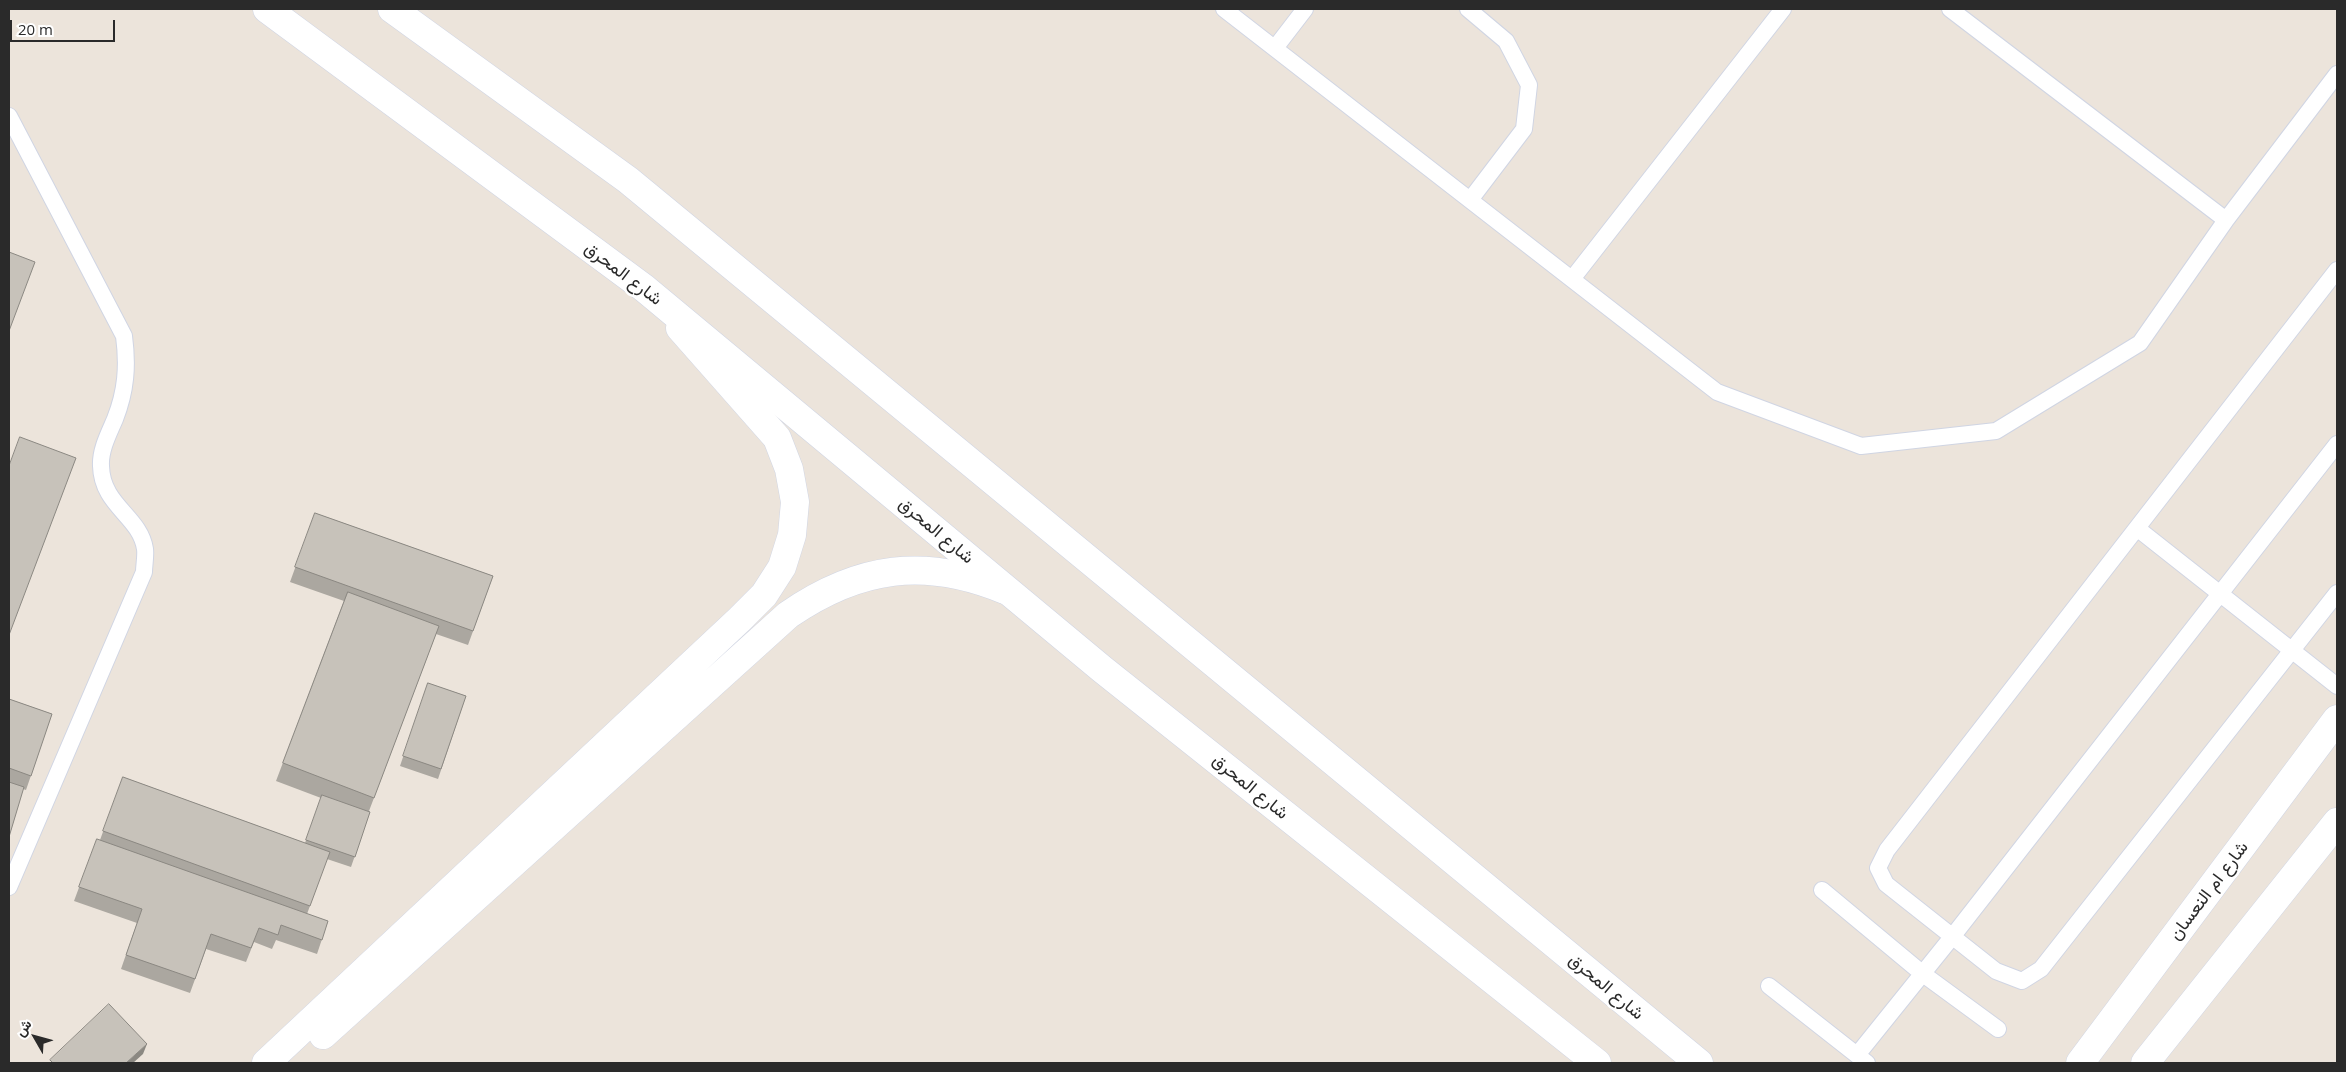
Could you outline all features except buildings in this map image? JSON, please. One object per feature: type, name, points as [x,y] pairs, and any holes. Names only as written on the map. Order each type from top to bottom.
[{"type":"main road","name":"شارع المحرق","points":[[267,9],[644,288],[1102,669],[1597,1063]]},
{"type":"main road","name":"شارع المحرق","points":[[392,9],[628,180],[1699,1063]]},
{"type":"main road","points":[[266,1063],[740,619],[764,595],[782,567],[792,535],[795,502],[790,469],[776,438],[644,288]]},
{"type":"main road","points":[[292,1063],[788,615],[810,600],[832,588],[857,579],[888,572],[919,570],[950,573],[981,580],[1010,592]]},
{"type":"main road","name":"شارع ام النعسان","points":[[2080,1063],[2337,719]]},
{"type":"main road","points":[[2145,1063],[2337,822]]},
{"type":"main road","points":[[2064,1063],[2103,1033]]},
{"type":"lane","points":[[1224,9],[1717,392],[1861,446],[1996,431],[2140,344],[2226,220],[2337,74]]},
{"type":"lane","points":[[1275,48],[1305,9]]},
{"type":"lane","points":[[1468,9],[1506,41],[1529,85],[1524,129],[1470,200]]},
{"type":"lane","points":[[1572,279],[1783,9]]},
{"type":"lane","points":[[1950,9],[2226,220]]},
{"type":"lane","points":[[9,116],[124,336],[127,358],[126,380],[100,464],[103,484],[112,501],[138,531],[145,548],[144,572],[9,887]]},
{"type":"lane","points":[[2337,270],[2138,529],[1887,850],[1878,868],[1886,884],[1996,971],[2022,982],[2041,969],[2337,593]]},
{"type":"lane","points":[[1769,986],[1862,1059],[1923,974],[2337,444]]},
{"type":"lane","points":[[2138,529],[2293,649],[2337,686]]},
{"type":"lane","points":[[1822,890],[1923,974],[1998,1029]]}]
